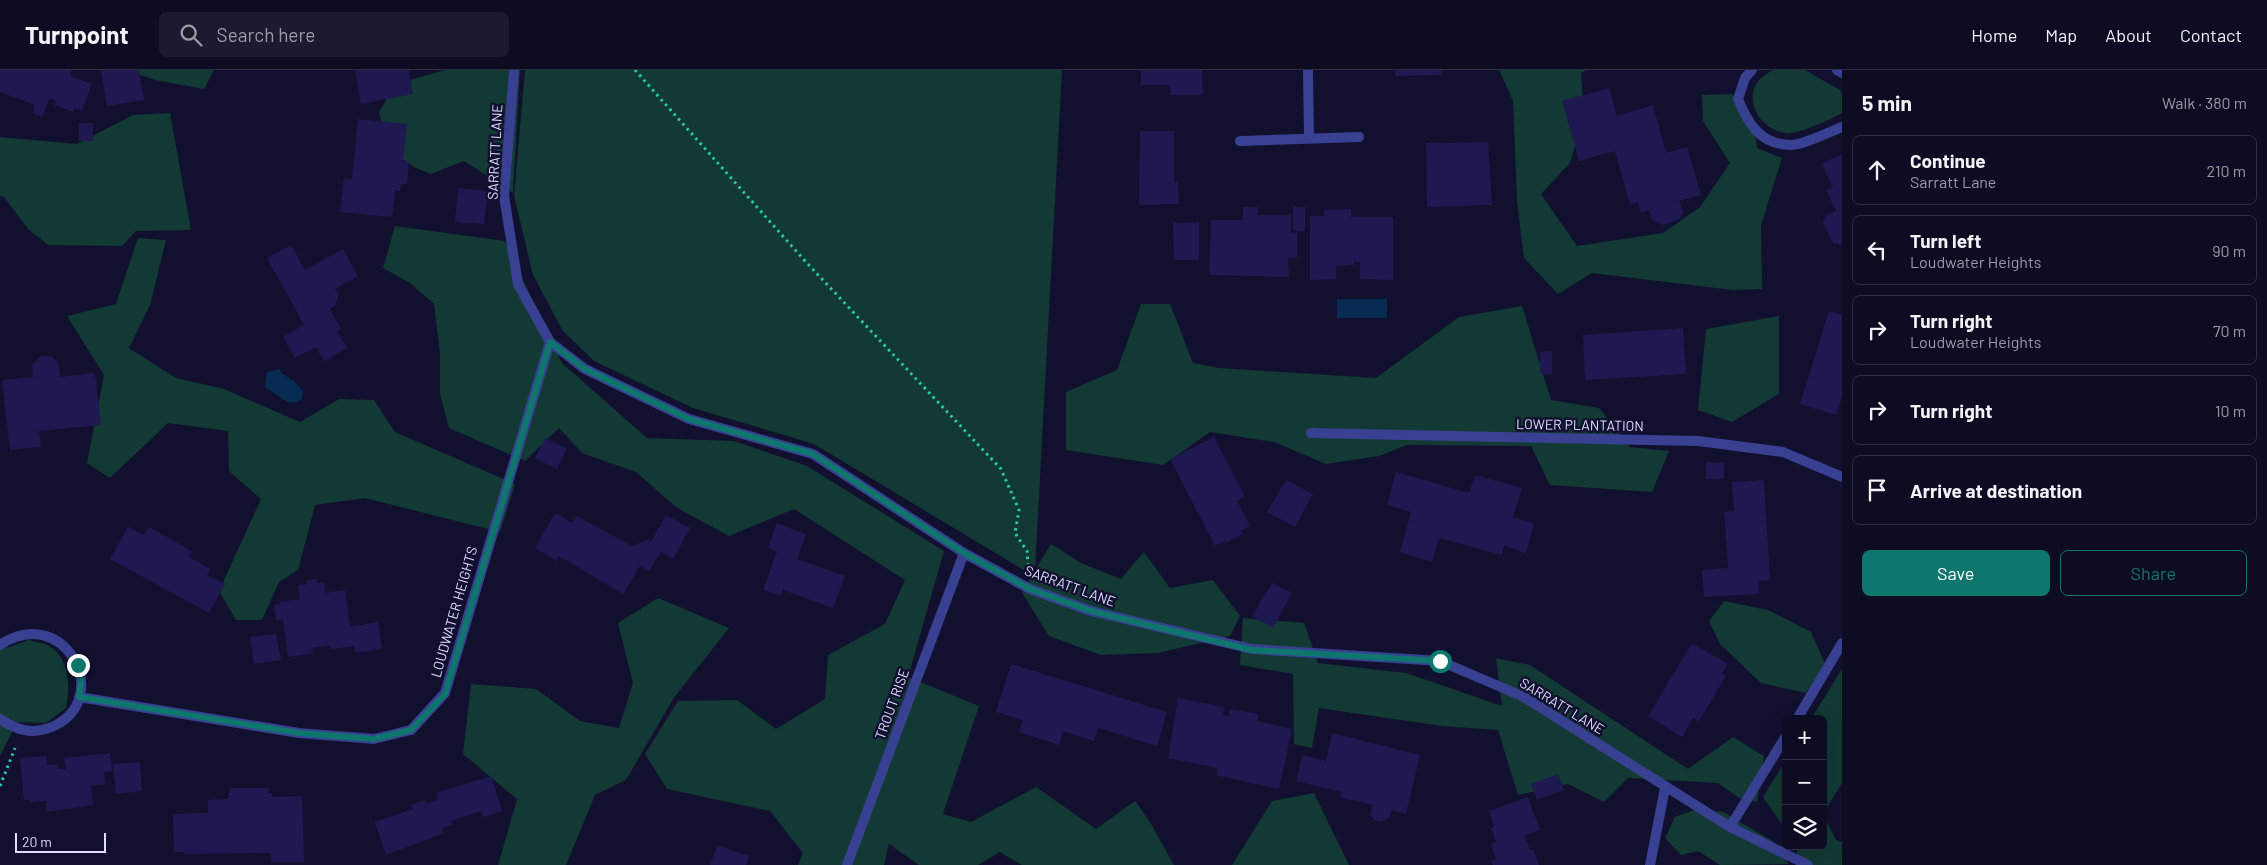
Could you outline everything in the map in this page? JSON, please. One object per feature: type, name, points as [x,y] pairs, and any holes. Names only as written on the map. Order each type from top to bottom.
[{"type":"street","name":"SARRATT LANE","points":[[514,70],[504,196],[518,284],[550,342],[585,369],[689,419],[813,454],[964,553],[1030,589],[1091,611],[1252,650],[1440,661],[1524,697],[1665,788],[1730,827],[1808,865]]},
{"type":"street","points":[[1308,70],[1309,139]]},
{"type":"street","points":[[1752,70],[1745,78],[1738,99],[1747,122],[1768,141],[1793,146],[1842,127]]},
{"type":"street","points":[[1837,70],[1842,73]]},
{"type":"street","points":[[1240,141],[1359,137]]},
{"type":"street","name":"LOUDWATER HEIGHTS","points":[[79,697],[299,733],[374,739],[411,730],[445,694],[550,342]]},
{"type":"street","name":"LOWER PLANTATION","points":[[1311,433],[1698,441],[1783,452],[1842,476]]},
{"type":"street","name":"TROUT RISE","points":[[847,865],[964,553]]},
{"type":"street","points":[[0,645],[12,638],[27,633],[43,634],[58,641],[70,651],[78,665],[81,681],[79,697],[72,711],[60,723],[45,730],[22,731],[0,719]]},
{"type":"street","points":[[1799,715],[1842,643]]},
{"type":"street","points":[[1730,827],[1782,742]]},
{"type":"street","points":[[1650,865],[1665,788]]},
{"type":"path","points":[[635,70],[806,261],[1001,468],[1019,510],[1015,533],[1027,551],[1030,589]]},
{"type":"path","points":[[0,786],[22,731]]},
{"type":"green space","points":[[126,70],[214,70],[204,89],[155,80]]},
{"type":"green space","points":[[445,70],[520,70],[513,193],[464,161],[431,174],[416,168],[388,150],[379,112],[396,84]]},
{"type":"green space","points":[[525,70],[1062,70],[1035,570],[1051,544],[1081,563],[1121,579],[1144,552],[1170,588],[1213,580],[1240,616],[1230,636],[1158,653],[1101,655],[1049,636],[1022,593],[1032,575],[814,444],[693,408],[594,361],[563,331],[533,275],[514,196]]},
{"type":"green space","points":[[1499,70],[1586,70],[1581,73],[1584,114],[1570,163],[1541,194],[1577,246],[1663,233],[1700,207],[1730,163],[1703,121],[1702,95],[1732,94],[1754,123],[1757,148],[1782,158],[1761,225],[1762,289],[1733,290],[1592,273],[1558,294],[1524,258],[1517,201],[1513,101]]},
{"type":"green space","points":[[1773,70],[1805,70],[1840,90],[1842,93],[1842,113],[1817,125],[1791,133],[1783,133],[1768,126],[1757,113],[1753,97],[1757,83]]},
{"type":"green space","points":[[170,113],[191,230],[136,231],[122,246],[48,245],[28,229],[4,197],[0,196],[0,137],[77,144],[133,115]]},
{"type":"green space","points":[[395,226],[505,241],[562,363],[647,438],[734,441],[807,466],[944,551],[908,677],[979,706],[943,814],[971,822],[1036,787],[1096,829],[1135,801],[1150,822],[1174,865],[1022,865],[1000,852],[978,865],[919,865],[889,844],[884,865],[798,865],[803,853],[770,811],[667,789],[645,754],[678,701],[737,700],[776,729],[825,699],[828,655],[885,624],[905,580],[794,509],[729,536],[677,508],[636,472],[582,453],[559,428],[525,461],[449,428],[440,394],[440,353],[434,304],[410,283],[383,268]]},
{"type":"green space","points":[[138,238],[166,240],[150,305],[129,348],[176,378],[224,389],[300,422],[339,399],[374,400],[395,432],[515,484],[500,532],[365,498],[315,505],[298,570],[279,582],[262,620],[236,620],[219,591],[261,499],[229,471],[228,431],[168,423],[110,478],[87,463],[104,375],[67,316],[116,304]]},
{"type":"green space","points":[[1141,304],[1170,304],[1193,363],[1219,368],[1376,378],[1459,317],[1522,306],[1551,400],[1599,408],[1630,447],[1669,451],[1652,492],[1550,485],[1531,446],[1407,445],[1379,456],[1326,464],[1274,442],[1210,432],[1163,465],[1066,450],[1066,392],[1117,370]]},
{"type":"green space","points":[[1779,316],[1779,394],[1732,422],[1698,410],[1706,329]]},
{"type":"green space","points":[[658,598],[729,628],[673,699],[626,780],[595,795],[566,865],[498,865],[517,799],[463,754],[471,684],[536,689],[580,721],[619,728],[633,683],[618,623]]},
{"type":"green space","points":[[1724,601],[1768,610],[1811,632],[1825,664],[1806,693],[1761,683],[1720,644],[1709,621]]},
{"type":"green space","points":[[1243,618],[1304,623],[1318,663],[1406,673],[1502,706],[1496,658],[1530,665],[1688,769],[1733,737],[1764,756],[1757,802],[1739,798],[1718,783],[1628,778],[1604,802],[1568,784],[1518,795],[1498,730],[1442,726],[1319,708],[1312,748],[1294,744],[1293,674],[1240,665]]},
{"type":"green space","points":[[29,640],[49,646],[62,659],[68,683],[66,708],[46,723],[17,722],[0,756],[0,647],[7,648]]},
{"type":"green space","points":[[1842,669],[1842,783],[1827,807],[1827,715],[1813,715]]},
{"type":"green space","points":[[1782,766],[1782,824],[1763,797]]},
{"type":"green space","points":[[1314,793],[1349,865],[1232,865],[1272,801]]},
{"type":"green space","points":[[1694,810],[1723,812],[1771,840],[1789,864],[1720,865],[1698,851],[1681,855],[1665,838],[1675,817]]},
{"type":"green space","points":[[1827,822],[1836,840],[1842,842],[1842,865],[1797,865],[1797,850],[1827,850]]},
{"type":"water","points":[[1337,299],[1387,299],[1387,318],[1337,318]]},
{"type":"water","points":[[280,369],[281,373],[294,381],[303,391],[302,398],[298,402],[287,402],[265,387],[267,372]]},
{"type":"building","points":[[0,70],[72,70],[70,76],[92,84],[82,111],[75,108],[73,112],[55,105],[56,101],[50,98],[42,117],[33,113],[35,105],[0,92]]},
{"type":"building","points":[[139,70],[144,100],[107,106],[101,71]]},
{"type":"building","points":[[355,70],[409,70],[413,94],[361,104]]},
{"type":"building","points":[[1141,70],[1202,70],[1203,95],[1171,95],[1170,85],[1141,85]]},
{"type":"building","points":[[1395,70],[1441,70],[1441,75],[1395,76]]},
{"type":"building","points":[[1609,88],[1617,116],[1653,105],[1666,153],[1687,147],[1701,195],[1679,201],[1683,213],[1678,220],[1662,225],[1652,220],[1649,210],[1641,213],[1638,202],[1630,205],[1615,151],[1579,161],[1562,101]]},
{"type":"building","points":[[358,119],[407,124],[403,161],[409,162],[407,184],[401,184],[400,191],[395,190],[392,217],[340,212],[344,178],[352,179]]},
{"type":"building","points":[[79,123],[93,123],[93,141],[79,141]]},
{"type":"building","points":[[1140,131],[1174,131],[1174,183],[1178,182],[1179,204],[1139,205]]},
{"type":"building","points":[[1488,142],[1492,205],[1427,207],[1426,143]]},
{"type":"building","points":[[1842,154],[1842,245],[1833,243],[1823,223],[1826,215],[1836,211],[1826,190],[1833,187],[1822,164]]},
{"type":"building","points":[[458,188],[488,191],[484,224],[455,222]]},
{"type":"building","points":[[1243,207],[1258,207],[1258,215],[1291,215],[1291,233],[1297,232],[1297,258],[1288,258],[1289,277],[1209,275],[1211,220],[1243,220]]},
{"type":"building","points":[[1293,207],[1305,207],[1305,231],[1293,231]]},
{"type":"building","points":[[1351,209],[1351,217],[1393,217],[1393,280],[1360,279],[1360,262],[1354,262],[1354,265],[1336,266],[1336,279],[1310,280],[1310,216],[1324,216],[1324,210]]},
{"type":"building","points":[[1199,222],[1199,260],[1174,260],[1173,223]]},
{"type":"building","points":[[291,245],[305,270],[343,249],[358,276],[335,289],[339,295],[335,305],[330,309],[341,329],[337,331],[347,348],[324,361],[316,347],[295,358],[283,337],[304,325],[267,258]]},
{"type":"building","points":[[1829,311],[1842,315],[1842,397],[1836,415],[1800,404]]},
{"type":"building","points":[[1683,328],[1686,374],[1585,380],[1583,335]]},
{"type":"building","points":[[1552,351],[1552,374],[1540,374],[1540,352]]},
{"type":"building","points":[[41,356],[51,356],[58,363],[60,377],[95,373],[101,425],[39,431],[41,447],[10,450],[2,380],[33,377],[32,365]]},
{"type":"building","points":[[1214,437],[1245,497],[1237,501],[1250,526],[1241,531],[1243,534],[1226,543],[1225,540],[1215,546],[1170,459]]},
{"type":"building","points":[[545,438],[567,449],[557,469],[535,458]]},
{"type":"building","points":[[1706,462],[1724,463],[1724,479],[1706,479]]},
{"type":"building","points":[[1396,472],[1469,493],[1475,475],[1522,488],[1513,517],[1534,523],[1526,553],[1504,546],[1502,555],[1439,538],[1432,562],[1400,552],[1411,512],[1387,505]]},
{"type":"building","points":[[1286,480],[1313,494],[1295,527],[1267,512]]},
{"type":"building","points":[[1764,480],[1770,580],[1758,581],[1759,594],[1704,597],[1702,570],[1728,568],[1724,512],[1734,511],[1732,482]]},
{"type":"building","points":[[555,513],[572,523],[577,516],[632,546],[649,539],[651,542],[666,515],[690,528],[673,559],[661,552],[649,571],[640,566],[623,594],[559,556],[557,561],[535,548]]},
{"type":"building","points":[[777,523],[806,534],[797,559],[845,576],[833,608],[783,590],[780,596],[763,590],[777,551],[768,548]]},
{"type":"building","points":[[128,527],[144,535],[149,527],[192,551],[189,557],[210,569],[207,575],[225,584],[209,613],[110,559]]},
{"type":"building","points":[[317,579],[317,583],[324,582],[325,593],[345,590],[350,627],[378,622],[382,649],[355,653],[354,646],[331,649],[331,645],[312,648],[313,653],[288,657],[283,619],[276,620],[274,605],[280,604],[280,602],[300,599],[298,585],[307,584],[306,581]]},
{"type":"building","points":[[1272,583],[1292,593],[1273,628],[1252,616]]},
{"type":"building","points":[[276,634],[281,660],[254,664],[250,637]]},
{"type":"building","points":[[1692,643],[1728,664],[1722,674],[1726,676],[1699,721],[1693,718],[1682,737],[1648,716]]},
{"type":"building","points":[[1011,664],[1167,712],[1157,746],[1098,728],[1094,741],[1063,731],[1059,745],[1019,732],[1023,720],[996,712]]},
{"type":"building","points":[[1178,698],[1224,707],[1223,715],[1229,716],[1229,709],[1259,714],[1257,721],[1292,729],[1279,789],[1216,775],[1218,768],[1168,758]]},
{"type":"building","points":[[1332,733],[1420,755],[1406,814],[1391,810],[1389,818],[1381,822],[1374,820],[1370,814],[1373,805],[1340,797],[1341,792],[1296,781],[1302,755],[1326,761]]},
{"type":"building","points":[[110,753],[112,771],[104,772],[105,784],[91,786],[93,805],[47,812],[46,801],[30,802],[30,800],[24,800],[20,758],[47,756],[47,765],[58,764],[58,769],[66,769],[64,758]]},
{"type":"building","points":[[140,762],[142,791],[116,794],[113,764]]},
{"type":"building","points":[[1558,774],[1564,790],[1537,800],[1531,784]]},
{"type":"building","points":[[491,776],[502,811],[483,817],[481,811],[451,821],[452,825],[442,828],[444,833],[386,855],[375,822],[413,809],[411,805],[425,800],[426,804],[438,800],[436,793]]},
{"type":"building","points":[[230,788],[269,788],[268,793],[272,793],[272,797],[302,796],[304,862],[271,862],[271,853],[185,854],[185,852],[174,852],[173,814],[208,813],[208,800],[228,799]]},
{"type":"building","points":[[1528,797],[1540,830],[1524,836],[1530,850],[1533,849],[1539,865],[1493,865],[1491,860],[1496,859],[1491,844],[1496,842],[1491,828],[1494,826],[1489,811]]},
{"type":"building","points":[[717,845],[749,856],[746,865],[710,865]]},
{"type":"route","points":[[78,665],[81,681],[79,697],[299,733],[374,739],[411,730],[445,694],[494,523],[550,342],[585,369],[689,419],[813,454],[964,553],[1030,589],[1091,611],[1252,650],[1440,661]]}]
